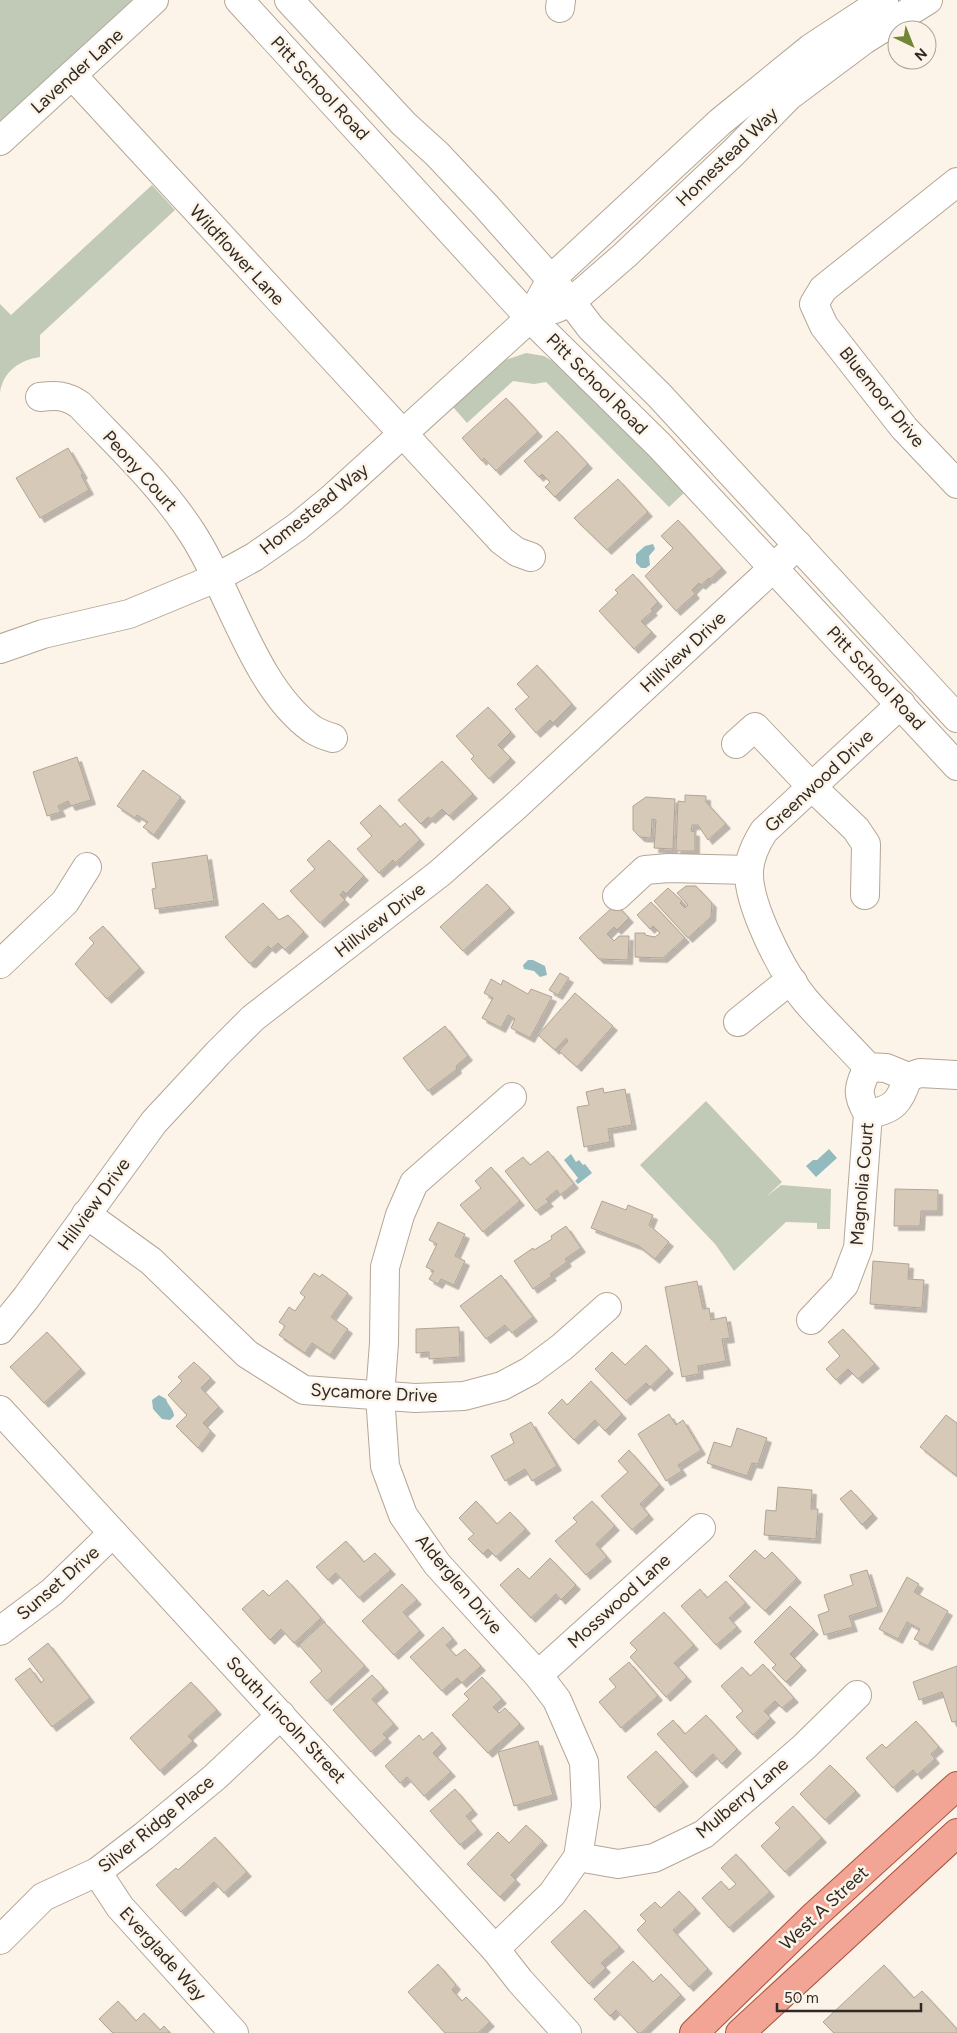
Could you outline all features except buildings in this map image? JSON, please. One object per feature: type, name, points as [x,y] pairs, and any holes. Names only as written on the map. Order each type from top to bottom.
[{"type":"main road","name":"West A Street","points":[[694,2033],[815,1915],[957,1786]]},
{"type":"main road","name":"West A Street","points":[[740,2033],[957,1833]]},
{"type":"street","name":"Lavender Lane","points":[[0,142],[154,0]]},
{"type":"street","name":"Pitt School Road","points":[[239,0],[530,318],[660,446],[957,766]]},
{"type":"street","name":"Pitt School Road","points":[[289,0],[404,124],[437,154],[572,302],[591,328],[659,395],[957,718]]},
{"type":"street","name":"Homestead Way","points":[[0,649],[43,634],[129,614],[216,578],[248,561],[297,528],[332,499],[530,318],[551,279],[720,122],[811,48],[884,0]]},
{"type":"street","name":"Homestead Way","points":[[530,318],[572,302],[733,153],[789,96],[864,40],[928,0]]},
{"type":"street","name":"Wildflower Lane","points":[[72,75],[502,541],[517,552],[531,557]]},
{"type":"street","name":"Bluemoor Drive","points":[[957,182],[823,289],[814,304],[824,326],[904,428],[957,484]]},
{"type":"street","name":"Peony Court","points":[[40,397],[56,394],[70,398],[80,405],[166,496],[193,534],[247,640],[273,685],[313,730],[333,738]]},
{"type":"street","name":"Hillview Drive","points":[[0,1330],[26,1298],[154,1122],[253,1018],[440,873],[546,778],[798,545]]},
{"type":"street","name":"Greenwood Drive","points":[[868,1068],[805,1000],[793,982],[779,958],[752,899],[749,870],[757,842],[764,831],[901,704]]},
{"type":"street","points":[[736,744],[755,727],[811,786],[856,829],[866,844],[865,895]]},
{"type":"street","points":[[0,964],[64,902],[87,867]]},
{"type":"street","points":[[617,896],[645,870],[670,868],[749,870]]},
{"type":"street","points":[[738,1022],[780,989],[793,982]]},
{"type":"street","points":[[868,1068],[886,1068],[908,1077],[920,1073],[957,1075]]},
{"type":"street","name":"Magnolia Court","points":[[811,1320],[844,1284],[858,1248],[868,1114],[860,1101],[859,1092],[868,1068]]},
{"type":"street","points":[[868,1114],[891,1108],[899,1099],[908,1077]]},
{"type":"street","name":"Alderglen Drive","points":[[495,1949],[552,1894],[578,1857],[586,1806],[584,1762],[557,1700],[538,1675],[437,1564],[403,1515],[385,1466],[380,1396],[384,1343],[385,1267],[400,1214],[414,1183],[512,1097]]},
{"type":"street","name":"Sycamore Drive","points":[[86,1214],[151,1261],[247,1354],[304,1390],[415,1398],[464,1396],[502,1386],[530,1371],[562,1347],[607,1307]]},
{"type":"street","name":"South Lincoln Street","points":[[0,1410],[495,1949],[520,1981],[568,2033]]},
{"type":"street","name":"Mosswood Lane","points":[[538,1675],[701,1528]]},
{"type":"street","name":"Sunset Drive","points":[[0,1630],[52,1592],[113,1533]]},
{"type":"street","name":"Mulberry Lane","points":[[578,1857],[618,1864],[654,1858],[704,1834],[804,1746],[857,1695]]},
{"type":"street","name":"Silver Ridge Place","points":[[0,1940],[43,1897],[97,1872],[215,1777],[281,1715]]},
{"type":"street","name":"Everglade Way","points":[[97,1872],[120,1907],[234,2033]]},
{"type":"green space","points":[[0,0],[132,0],[0,122]]},
{"type":"green space","points":[[152,185],[175,210],[40,335],[40,357],[26,361],[14,368],[5,379],[0,393],[0,304],[11,315]]},
{"type":"green space","points":[[526,353],[544,356],[559,365],[685,492],[669,507],[546,382],[534,384],[513,381],[467,423],[453,407],[506,360]]},
{"type":"green space","points":[[706,1101],[782,1182],[766,1197],[781,1185],[831,1189],[830,1229],[817,1229],[817,1223],[786,1222],[734,1271],[715,1244],[640,1165]]},
{"type":"water","points":[[653,544],[655,549],[649,556],[650,565],[646,568],[641,568],[636,563],[636,554],[645,546]]},
{"type":"water","points":[[528,960],[533,960],[545,966],[547,975],[540,977],[534,971],[524,969],[523,965]]},
{"type":"water","points":[[829,1149],[837,1158],[816,1177],[806,1166],[813,1160],[817,1160]]},
{"type":"water","points":[[571,1154],[576,1162],[579,1160],[583,1165],[585,1164],[592,1173],[578,1184],[575,1181],[578,1178],[564,1160]]},
{"type":"water","points":[[159,1395],[166,1399],[173,1411],[174,1416],[170,1420],[162,1419],[153,1409],[152,1400]]}]
